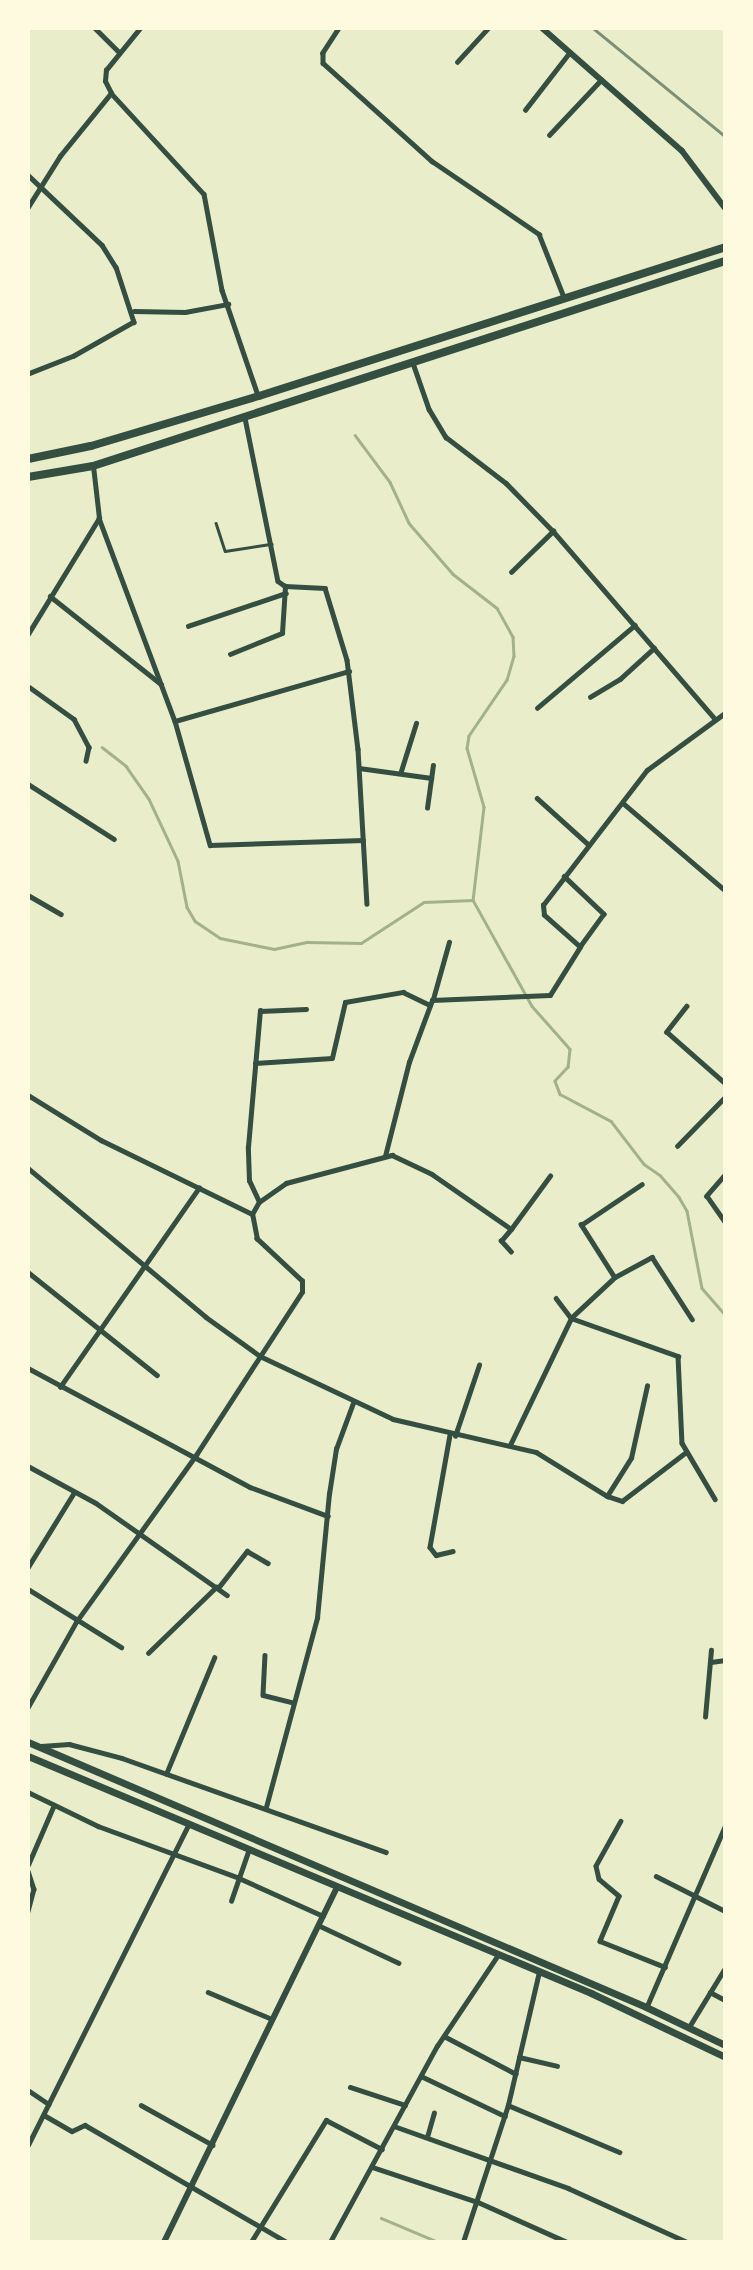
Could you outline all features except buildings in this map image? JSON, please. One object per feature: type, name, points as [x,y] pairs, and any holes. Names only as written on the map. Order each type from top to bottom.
[{"type":"highway","points":[[28,459],[90,446],[259,396],[725,247]]},
{"type":"highway","points":[[28,477],[93,467],[725,261]]},
{"type":"main road","points":[[28,1742],[646,2007],[725,2045]]},
{"type":"main road","points":[[28,1756],[499,1954],[725,2057]]},
{"type":"main road","points":[[279,1862],[283,1851]]},
{"type":"main road","points":[[642,2017],[646,2007]]},
{"type":"street","points":[[95,28],[120,52]]},
{"type":"street","points":[[140,28],[104,76],[111,93],[204,194],[228,304],[259,396]]},
{"type":"street","points":[[339,28],[323,53],[323,63],[432,161],[539,234],[565,298]]},
{"type":"street","points":[[457,62],[488,28]]},
{"type":"street","points":[[542,28],[682,151],[725,208]]},
{"type":"street","points":[[526,110],[570,52]]},
{"type":"street","points":[[549,135],[601,79]]},
{"type":"street","points":[[28,207],[111,93]]},
{"type":"street","points":[[28,175],[102,245],[134,311],[132,326],[75,356],[28,374]]},
{"type":"street","points":[[134,311],[185,312],[228,304]]},
{"type":"street","points":[[413,363],[429,409],[446,437],[506,483],[553,531],[715,719]]},
{"type":"street","points":[[245,418],[278,581],[285,586],[325,588],[349,671],[359,768],[367,904]]},
{"type":"street","points":[[93,467],[99,518],[175,721],[210,845],[363,840]]},
{"type":"street","points":[[28,634],[99,518]]},
{"type":"street","points":[[510,572],[553,531]]},
{"type":"street","points":[[230,654],[282,633],[285,586]]},
{"type":"street","points":[[188,626],[286,593]]},
{"type":"street","points":[[50,596],[161,684]]},
{"type":"street","points":[[537,708],[635,625]]},
{"type":"street","points":[[590,697],[620,679],[654,648]]},
{"type":"street","points":[[175,721],[349,671]]},
{"type":"street","points":[[28,686],[74,719],[89,747],[86,761]]},
{"type":"street","points":[[580,947],[542,910],[564,876],[659,759],[725,713]]},
{"type":"street","points":[[401,771],[416,723]]},
{"type":"street","points":[[428,808],[433,765]]},
{"type":"street","points":[[359,768],[401,771],[431,778]]},
{"type":"street","points":[[28,784],[114,839]]},
{"type":"street","points":[[537,798],[589,845]]},
{"type":"street","points":[[623,803],[725,890]]},
{"type":"street","points":[[255,1063],[332,1058],[345,1002],[403,992],[431,1002],[505,997],[541,998],[550,995],[604,914],[564,876]]},
{"type":"street","points":[[28,894],[61,914]]},
{"type":"street","points":[[385,1156],[391,1124],[449,942]]},
{"type":"street","points":[[687,1006],[667,1032],[725,1083]]},
{"type":"street","points":[[259,1202],[249,1181],[248,1158],[260,1011],[306,1009]]},
{"type":"street","points":[[28,1095],[101,1140],[252,1214],[264,1250],[303,1285],[197,1455],[76,1622],[28,1707]]},
{"type":"street","points":[[677,1146],[725,1097]]},
{"type":"street","points":[[252,1214],[259,1202],[286,1183],[385,1156],[400,1157],[432,1174],[512,1229]]},
{"type":"street","points":[[28,1168],[260,1356],[353,1403],[453,1435],[536,1452],[607,1496],[622,1501],[686,1452]]},
{"type":"street","points":[[725,1175],[707,1196],[725,1222]]},
{"type":"street","points":[[511,1252],[501,1241],[550,1176]]},
{"type":"street","points":[[614,1277],[581,1225],[642,1184]]},
{"type":"street","points":[[60,1387],[199,1188]]},
{"type":"street","points":[[510,1445],[571,1318],[614,1277],[652,1257],[692,1319]]},
{"type":"street","points":[[28,1272],[157,1375]]},
{"type":"street","points":[[556,1298],[571,1318],[678,1356],[680,1437],[686,1452],[715,1499]]},
{"type":"street","points":[[453,1551],[436,1555],[430,1547],[453,1435],[479,1365]]},
{"type":"street","points":[[28,1368],[60,1387],[197,1455],[250,1487],[328,1516]]},
{"type":"street","points":[[607,1496],[631,1458],[647,1386]]},
{"type":"street","points":[[266,1807],[292,1702],[317,1618],[336,1448],[353,1403]]},
{"type":"street","points":[[28,1466],[73,1494],[96,1503],[227,1595]]},
{"type":"street","points":[[28,1567],[73,1494]]},
{"type":"street","points":[[148,1653],[217,1588],[247,1551],[268,1563]]},
{"type":"street","points":[[28,1589],[76,1622],[121,1647]]},
{"type":"street","points":[[705,1717],[711,1650]]},
{"type":"street","points":[[265,1655],[263,1695],[292,1702]]},
{"type":"street","points":[[166,1774],[214,1658]]},
{"type":"street","points":[[711,1662],[725,1660]]},
{"type":"street","points":[[37,1747],[69,1744],[266,1807],[386,1852]]},
{"type":"street","points":[[28,1792],[54,1805],[239,1878],[323,1916]]},
{"type":"street","points":[[28,1865],[54,1805]]},
{"type":"street","points":[[621,1821],[596,1866],[599,1879],[619,1892],[600,1941],[665,1967]]},
{"type":"street","points":[[28,2145],[106,1982],[176,1853],[188,1825]]},
{"type":"street","points":[[646,2007],[725,1826]]},
{"type":"street","points":[[231,1901],[249,1849]]},
{"type":"street","points":[[28,1871],[34,1889],[28,1910]]},
{"type":"street","points":[[656,1876],[725,1911]]},
{"type":"street","points":[[164,2242],[337,1887]]},
{"type":"street","points":[[318,1925],[399,1964]]},
{"type":"street","points":[[330,2242],[444,2036],[499,1954]]},
{"type":"street","points":[[689,2028],[725,1968]]},
{"type":"street","points":[[472,2242],[464,2240],[505,2116],[539,1972]]},
{"type":"street","points":[[208,1992],[272,2019]]},
{"type":"street","points":[[710,1992],[725,2000]]},
{"type":"street","points":[[444,2036],[516,2074]]},
{"type":"street","points":[[519,2057],[557,2066]]},
{"type":"street","points":[[421,2076],[505,2116]]},
{"type":"street","points":[[349,2087],[405,2105]]},
{"type":"street","points":[[28,2090],[49,2104]]},
{"type":"street","points":[[141,2105],[213,2145]]},
{"type":"street","points":[[508,2105],[619,2152]]},
{"type":"street","points":[[427,2137],[434,2113]]},
{"type":"street","points":[[44,2115],[72,2131],[85,2125],[287,2242]]},
{"type":"street","points":[[251,2242],[326,2120],[382,2149]]},
{"type":"street","points":[[394,2126],[492,2159],[688,2242]]},
{"type":"street","points":[[372,2167],[478,2202],[566,2242]]},
{"type":"lane","points":[[216,523],[225,551],[271,544]]},
{"type":"waterway","points":[[355,435],[390,482],[409,523],[453,574],[497,608],[513,637],[514,656],[507,680],[469,736],[467,748],[484,807],[473,900]]},
{"type":"waterway","points":[[102,747],[126,766],[149,799],[178,861],[187,907],[195,921],[220,938],[274,949],[307,942],[361,943],[424,902],[473,900],[532,1006],[570,1049],[568,1067],[555,1081],[560,1094],[611,1121],[644,1164],[660,1175],[679,1197],[687,1211],[702,1288],[725,1314]]},
{"type":"waterway","points":[[381,2218],[438,2242]]},
{"type":"railway","points":[[593,28],[725,136]]}]
